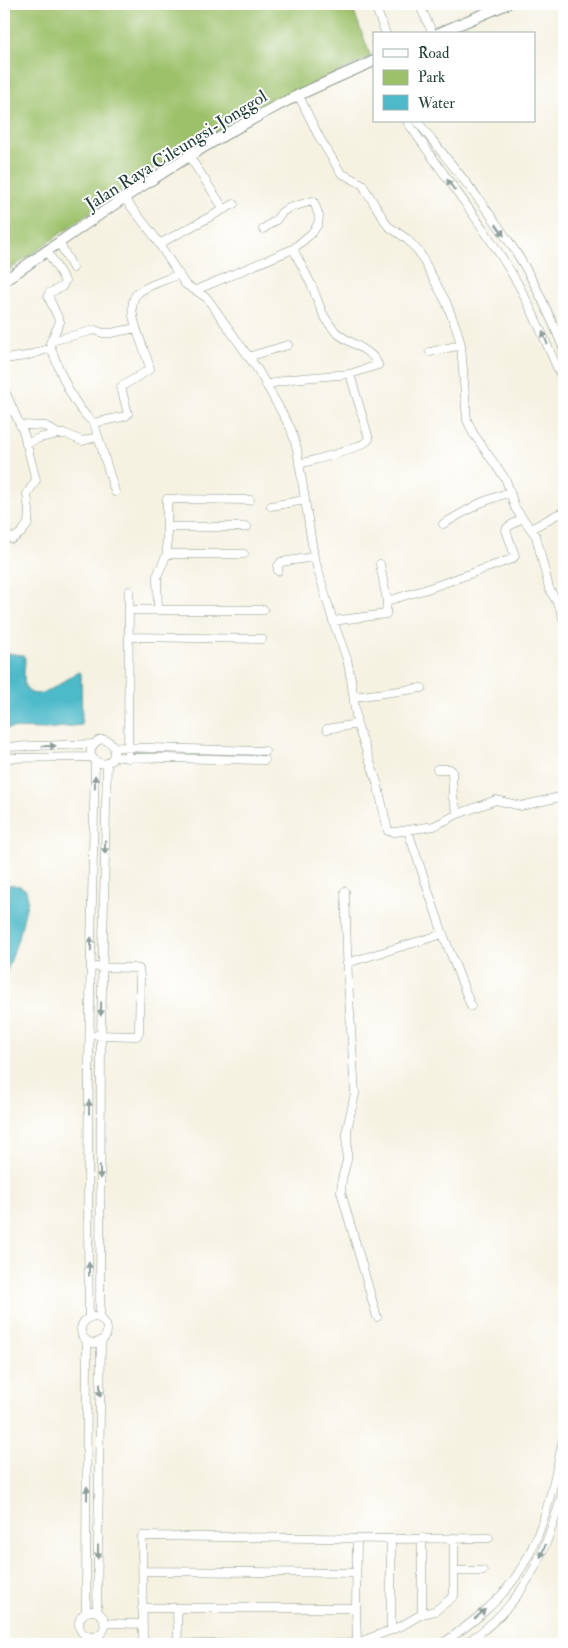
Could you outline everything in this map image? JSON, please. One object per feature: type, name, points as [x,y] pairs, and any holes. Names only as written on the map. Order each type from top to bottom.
[{"type":"main road","points":[[442,32],[507,4]]},
{"type":"main road","name":"Jalan Raya Cileungsi-Jonggol","points":[[4,281],[124,198],[189,156],[275,107],[373,61]]},
{"type":"street","points":[[420,4],[432,32]]},
{"type":"street","points":[[377,11],[385,32]]},
{"type":"street","points":[[299,96],[322,143],[341,173],[347,178],[362,184],[388,226],[407,238],[424,258],[446,302],[457,330],[467,420],[473,433],[506,480],[516,508],[537,539],[549,588],[562,607],[564,620]]},
{"type":"street","points":[[408,122],[518,284],[538,321],[564,383]]},
{"type":"street","points":[[418,122],[474,194],[518,256],[548,311],[564,350]]},
{"type":"street","points":[[189,156],[224,209]]},
{"type":"street","points":[[463,202],[474,194]]},
{"type":"street","points":[[124,198],[152,233],[185,284],[207,298],[258,370],[291,429],[299,464],[314,557],[333,621],[348,659],[357,724],[377,782],[388,831],[408,831],[434,826],[458,814],[496,800],[521,806],[564,796]]},
{"type":"street","points":[[196,290],[293,249],[312,233],[318,224],[320,216],[312,201],[282,212],[276,220],[263,229]]},
{"type":"street","points":[[159,244],[234,204]]},
{"type":"street","points":[[59,242],[73,268]]},
{"type":"street","points":[[266,385],[292,379],[350,374],[377,366],[378,363],[374,357],[340,336],[329,325],[322,315],[312,285],[293,249]]},
{"type":"street","points":[[47,251],[65,281],[62,287],[49,293],[48,296],[60,322],[51,345],[70,394],[85,415],[94,423],[115,492]]},
{"type":"street","points":[[94,423],[126,416],[128,414],[121,387],[150,370],[136,328],[132,310],[133,300],[136,295],[179,274]]},
{"type":"street","points":[[4,359],[26,356],[92,330],[111,333],[136,328]]},
{"type":"street","points":[[248,356],[288,345]]},
{"type":"street","points":[[430,352],[460,345]]},
{"type":"street","points":[[299,464],[356,447],[367,442],[369,439],[350,374]]},
{"type":"street","points":[[4,389],[20,425],[36,480],[27,494],[28,524],[22,533],[13,538],[10,538],[4,531]]},
{"type":"street","points":[[4,414],[14,410]]},
{"type":"street","points":[[20,425],[46,426],[58,434]]},
{"type":"street","points":[[26,444],[39,438],[58,434],[66,434],[82,441],[97,437]]},
{"type":"street","points":[[443,524],[480,503],[510,492]]},
{"type":"street","points":[[158,610],[157,576],[167,554],[167,499],[250,500]]},
{"type":"street","points":[[271,506],[305,500]]},
{"type":"street","points":[[531,530],[558,514],[564,514]]},
{"type":"street","points":[[387,601],[428,589],[514,558],[513,548],[506,530],[522,518]]},
{"type":"street","points":[[167,526],[247,527]]},
{"type":"street","points":[[167,554],[244,554]]},
{"type":"street","points":[[278,571],[278,566],[281,562],[314,557]]},
{"type":"street","points":[[333,621],[385,615],[387,601],[380,564]]},
{"type":"street","points":[[128,758],[129,591]]},
{"type":"street","points":[[129,610],[264,610]]},
{"type":"street","points":[[129,637],[262,639]]},
{"type":"street","points":[[354,697],[422,688]]},
{"type":"street","points":[[327,729],[357,724]]},
{"type":"street","points":[[90,1318],[88,1248],[90,967],[94,759],[91,750],[99,740],[105,740],[111,742],[115,754],[110,760],[102,968],[100,1318]]},
{"type":"street","points":[[4,747],[94,744]]},
{"type":"street","points":[[114,748],[265,751]]},
{"type":"street","points":[[4,758],[94,759],[101,764],[110,760],[128,758],[265,760]]},
{"type":"street","points":[[437,769],[450,769],[452,771],[453,798],[458,814]]},
{"type":"street","points":[[408,831],[443,934],[471,1006]]},
{"type":"street","points":[[345,891],[347,963],[355,1094],[346,1129],[347,1160],[341,1192],[377,1317]]},
{"type":"street","points":[[347,963],[443,934]]},
{"type":"street","points":[[90,967],[133,968],[138,970],[139,1032],[137,1036],[90,1035]]},
{"type":"street","points":[[90,1318],[100,1318],[105,1323],[107,1330],[106,1336],[94,1343],[87,1341],[83,1336],[84,1322],[90,1318]]},
{"type":"street","points":[[86,1612],[87,1341]]},
{"type":"street","points":[[97,1612],[100,1341]]},
{"type":"street","points":[[442,1644],[463,1630],[491,1606],[514,1578],[528,1554],[542,1521],[557,1468],[564,1434]]},
{"type":"street","points":[[465,1644],[504,1612],[525,1586],[539,1562],[553,1527],[564,1489]]},
{"type":"street","points":[[252,1644],[143,1644],[142,1536],[357,1539],[489,1538]]},
{"type":"street","points":[[422,1538],[422,1614]]},
{"type":"street","points":[[335,1644],[357,1643],[391,1630],[422,1614],[435,1611],[454,1596],[454,1538]]},
{"type":"street","points":[[357,1539],[357,1643]]},
{"type":"street","points":[[391,1539],[391,1630]]},
{"type":"street","points":[[143,1571],[356,1573]]},
{"type":"street","points":[[455,1571],[483,1571]]},
{"type":"street","points":[[514,1578],[525,1586]]},
{"type":"street","points":[[142,1608],[356,1608]]},
{"type":"street","points":[[177,1609],[178,1644]]},
{"type":"street","points":[[86,1612],[97,1612],[103,1619],[103,1629],[99,1634],[86,1635],[80,1630],[81,1617],[86,1612]]},
{"type":"street","points":[[104,1623],[142,1624]]},
{"type":"street","points":[[99,1634],[99,1644]]},
{"type":"street","points":[[86,1635],[86,1644]]},
{"type":"green space","points":[[4,4],[351,4],[371,57],[317,82],[144,174],[4,274]]},
{"type":"water","points":[[4,653],[23,655],[25,658],[25,686],[29,692],[35,694],[50,690],[80,672],[82,725],[46,729],[4,728]]},
{"type":"water","points":[[4,884],[20,886],[26,890],[28,899],[20,933],[4,980]]}]
